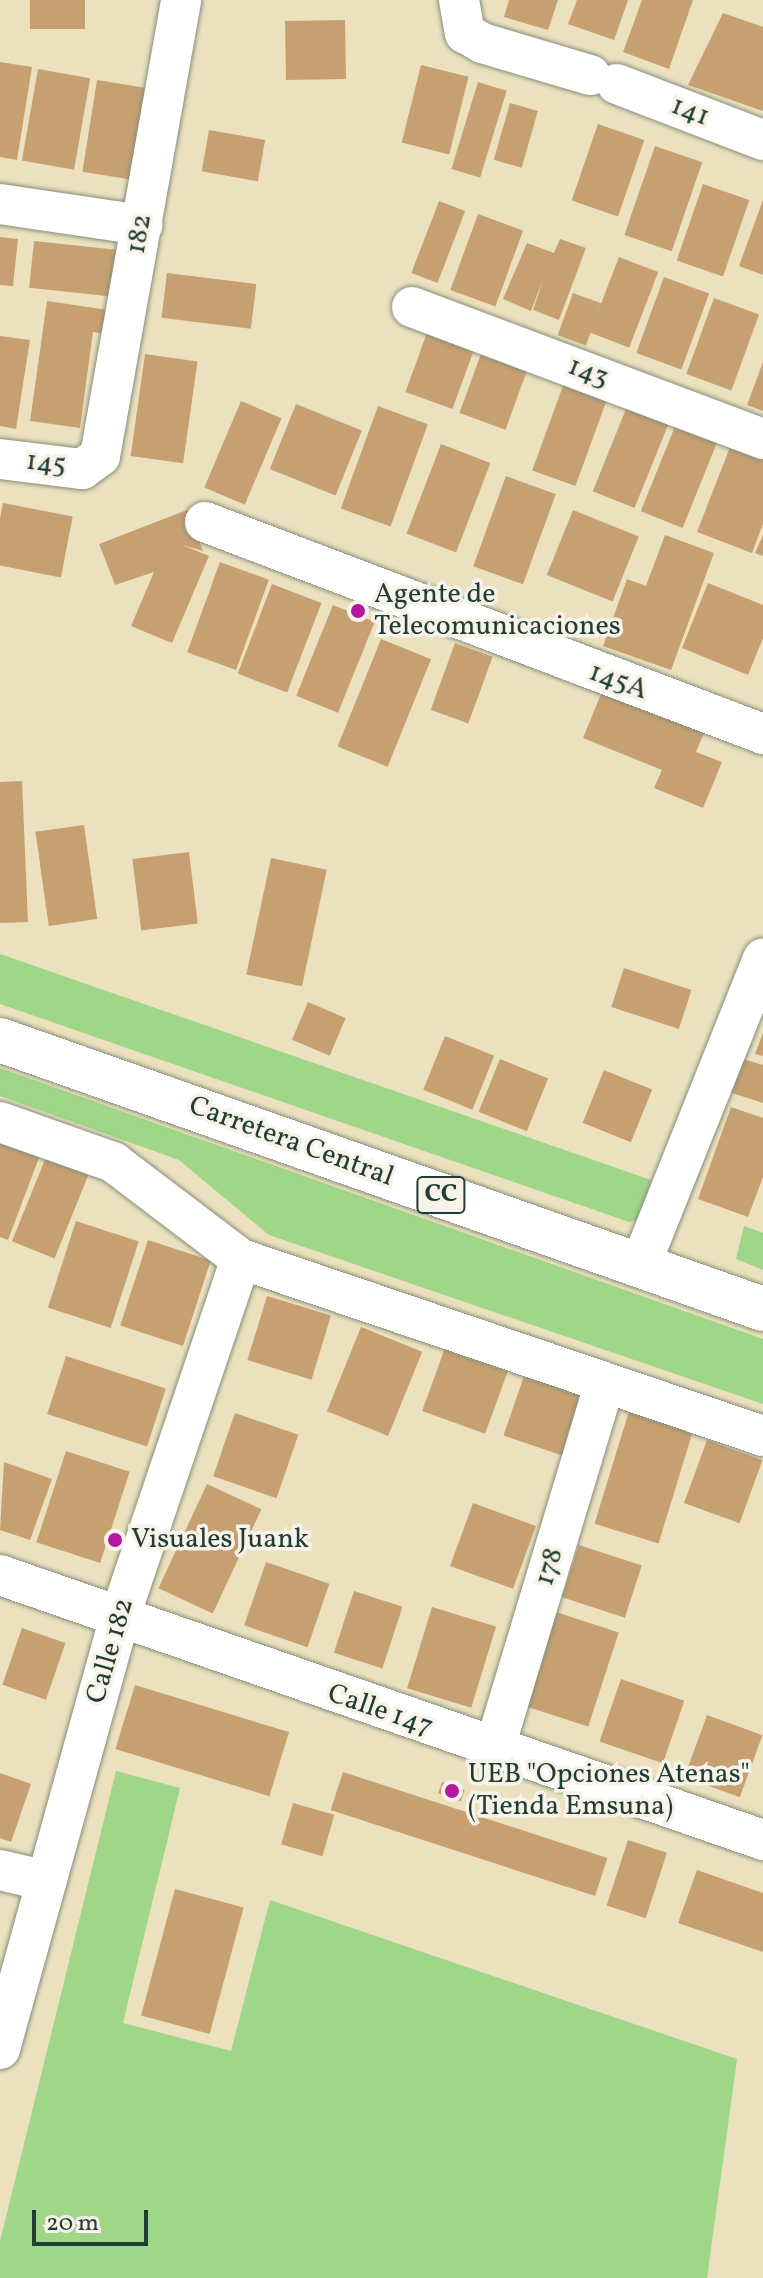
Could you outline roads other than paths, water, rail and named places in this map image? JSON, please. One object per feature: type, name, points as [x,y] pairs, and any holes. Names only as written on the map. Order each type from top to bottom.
[{"type":"main road","name":"Carretera Central","points":[[0,1040],[763,1309]]},
{"type":"street","name":"182","points":[[92,464],[100,456],[181,0]]},
{"type":"street","name":"141","points":[[459,0],[465,33],[482,43],[604,80],[763,140]]},
{"type":"street","points":[[0,204],[142,225]]},
{"type":"street","name":"143","points":[[412,307],[763,439]]},
{"type":"street","name":"145","points":[[0,459],[92,464]]},
{"type":"street","name":"145A","points":[[205,522],[763,734]]},
{"type":"street","points":[[640,1266],[763,959]]},
{"type":"street","points":[[0,1122],[113,1162],[241,1259],[763,1436]]},
{"type":"street","name":"Calle 182","points":[[0,2049],[119,1619],[241,1259]]},
{"type":"street","name":"178","points":[[494,1750],[605,1383]]},
{"type":"street","name":"Calle 147","points":[[0,1575],[494,1750],[763,1840]]},
{"type":"street","points":[[0,1870],[47,1881]]},
{"type":"place","name":"Agente de Telecomunicaciones","points":[[358,611]]},
{"type":"place","name":"Visuales Juank","points":[[115,1540]]},
{"type":"place","name":"UEB \"Opciones Atenas\" (Tienda Emsuna)","points":[[452,1791]]}]
